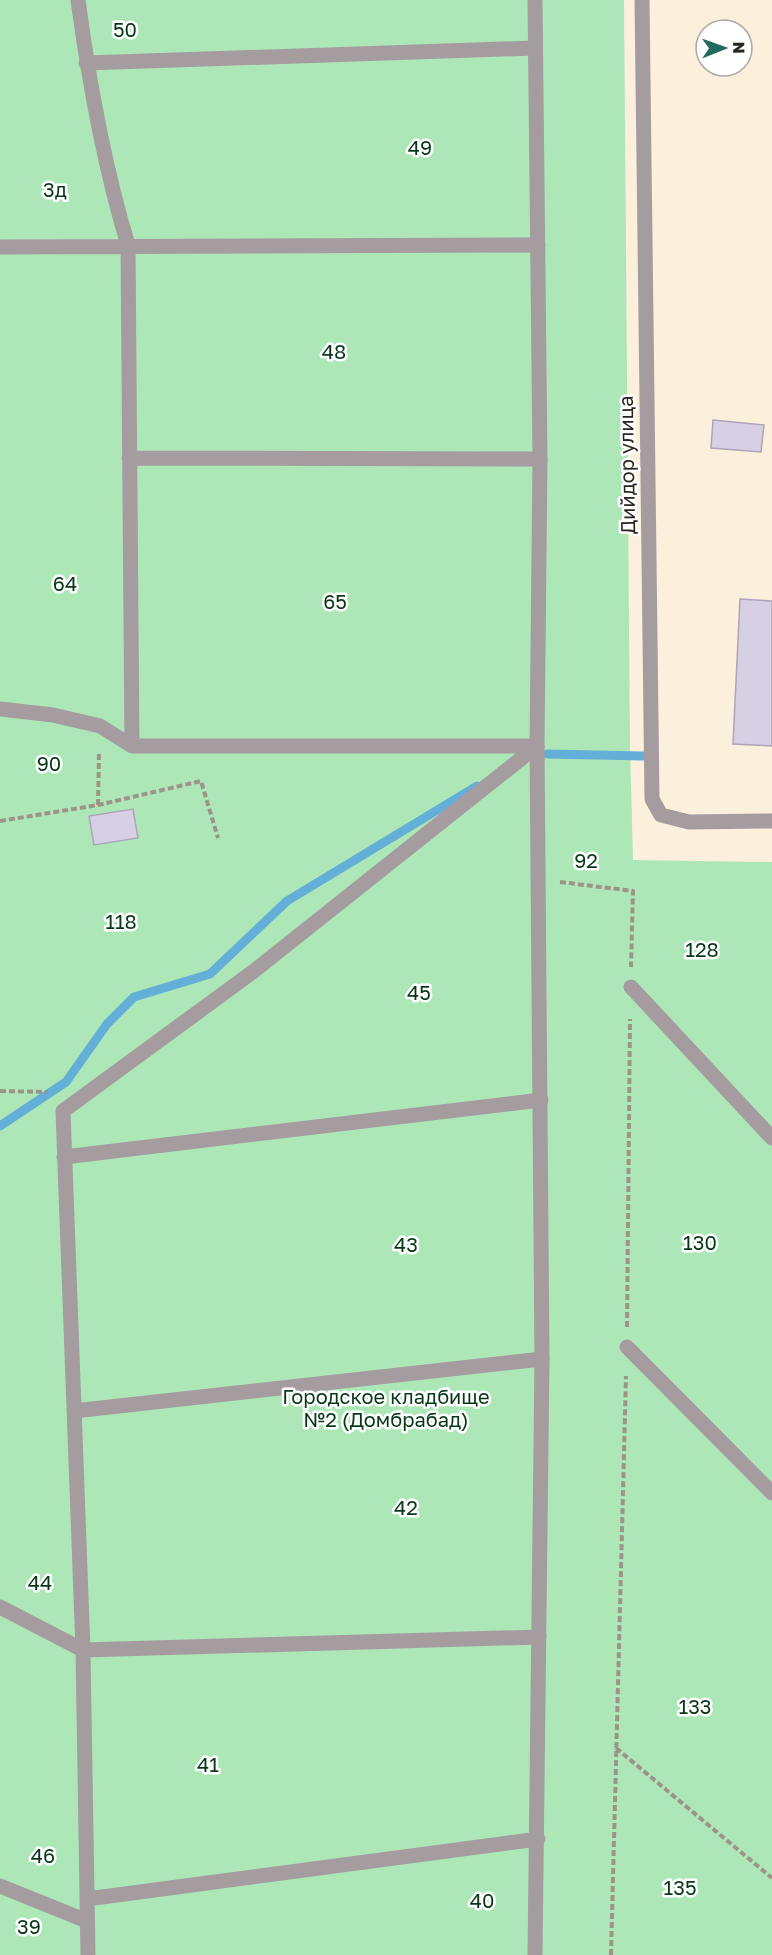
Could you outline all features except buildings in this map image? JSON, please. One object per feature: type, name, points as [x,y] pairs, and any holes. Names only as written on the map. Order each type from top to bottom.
[{"type":"street","points":[[78,0],[86,63],[118,210],[128,245],[132,746]]},
{"type":"street","points":[[535,0],[540,459],[537,746],[542,1359],[535,1955]]},
{"type":"street","name":"Дийдор улица","points":[[642,0],[652,799],[661,815],[689,822],[772,821]]},
{"type":"street","points":[[86,63],[535,48]]},
{"type":"street","points":[[0,247],[538,245]]},
{"type":"street","points":[[129,458],[540,459]]},
{"type":"street","points":[[0,709],[52,715],[100,726],[132,746],[537,746]]},
{"type":"street","points":[[88,1955],[83,1650],[63,1111],[254,971],[537,746]]},
{"type":"street","points":[[631,987],[772,1138]]},
{"type":"street","points":[[64,1156],[541,1100]]},
{"type":"street","points":[[627,1347],[772,1493]]},
{"type":"street","points":[[74,1411],[542,1359]]},
{"type":"street","points":[[0,1608],[83,1650],[540,1637]]},
{"type":"street","points":[[87,1899],[538,1839]]},
{"type":"street","points":[[0,1886],[87,1922]]},
{"type":"path","points":[[98,806],[100,726]]},
{"type":"path","points":[[0,822],[98,806],[201,781],[218,838]]},
{"type":"path","points":[[539,879],[633,891],[627,1347],[611,1955]]},
{"type":"path","points":[[0,1091],[48,1092]]},
{"type":"path","points":[[615,1748],[772,1878]]},
{"type":"green space","name":"Городское кладбище №2 (Домбрабад)","points":[[0,0],[624,0],[630,748],[633,860],[772,862],[772,1955],[0,1955]]},
{"type":"waterway","points":[[547,754],[643,756]]},
{"type":"waterway","points":[[0,1126],[66,1082],[107,1024],[134,997],[210,974],[287,901],[477,786]]},
{"type":"park label","name":"50","points":[[125,30]]},
{"type":"park label","name":"49","points":[[420,148]]},
{"type":"park label","name":"3д","points":[[55,190]]},
{"type":"park label","name":"48","points":[[334,352]]},
{"type":"park label","name":"64","points":[[65,584]]},
{"type":"park label","name":"65","points":[[335,602]]},
{"type":"park label","name":"90","points":[[49,764]]},
{"type":"park label","name":"92","points":[[586,861]]},
{"type":"park label","name":"118","points":[[121,922]]},
{"type":"park label","name":"128","points":[[702,950]]},
{"type":"park label","name":"45","points":[[419,993]]},
{"type":"park label","name":"130","points":[[700,1243]]},
{"type":"park label","name":"43","points":[[406,1245]]},
{"type":"park label","name":"42","points":[[406,1508]]},
{"type":"park label","name":"44","points":[[40,1583]]},
{"type":"park label","name":"133","points":[[695,1707]]},
{"type":"park label","name":"41","points":[[208,1765]]},
{"type":"park label","name":"46","points":[[43,1856]]},
{"type":"park label","name":"135","points":[[680,1888]]},
{"type":"park label","name":"40","points":[[482,1901]]},
{"type":"park label","name":"39","points":[[29,1927]]}]
